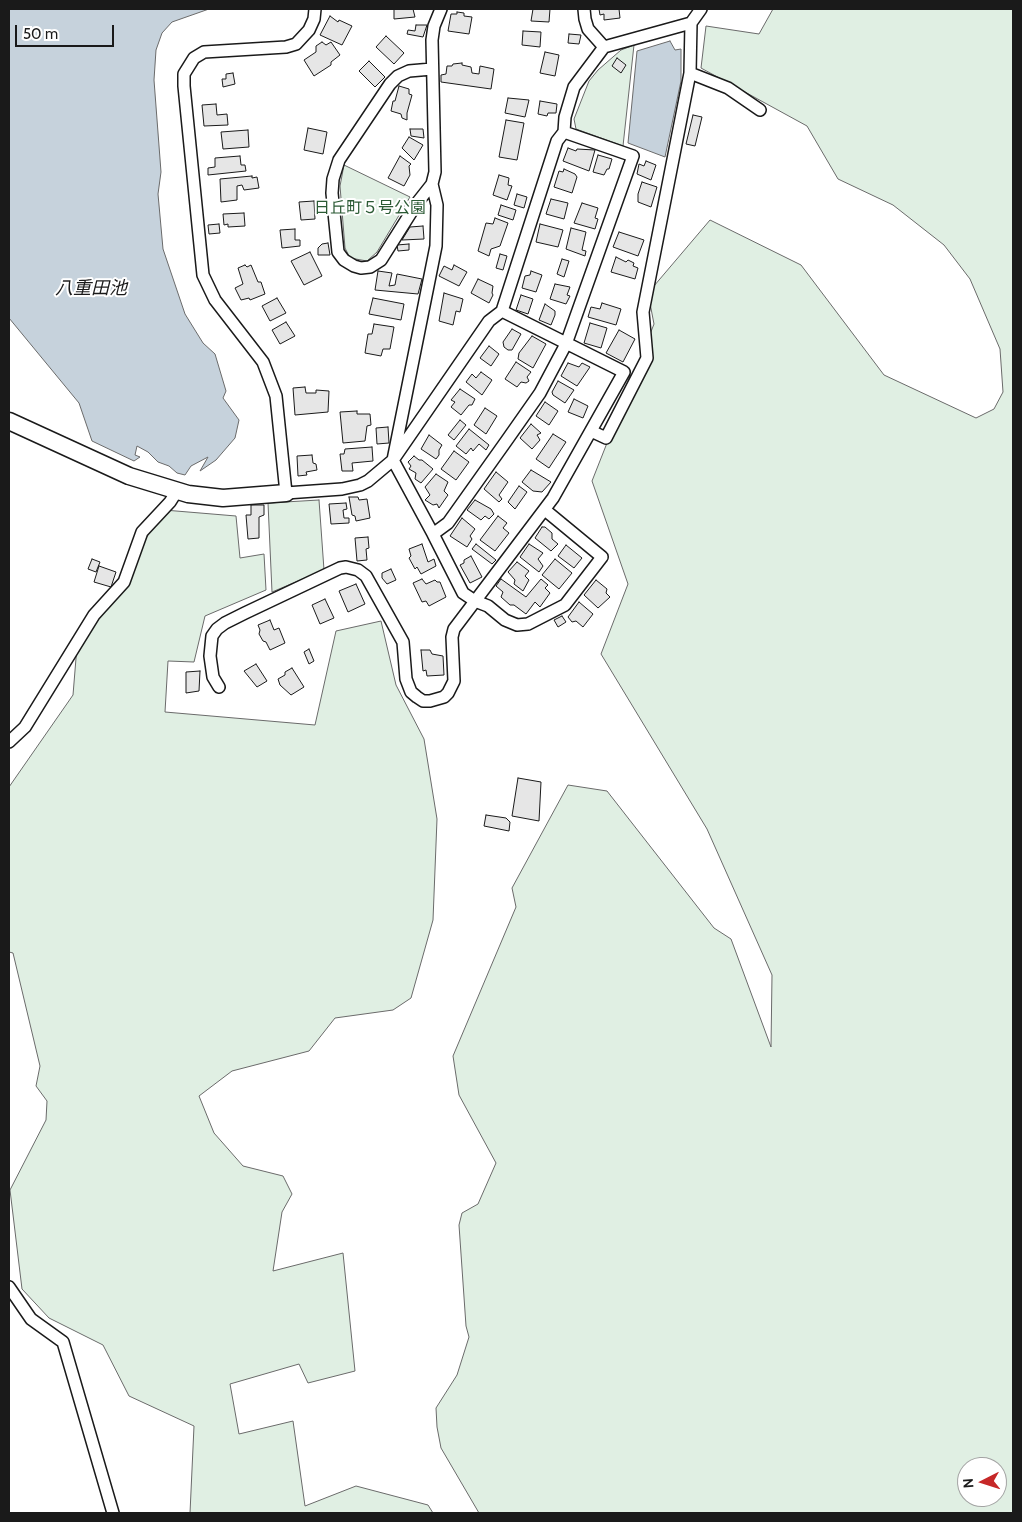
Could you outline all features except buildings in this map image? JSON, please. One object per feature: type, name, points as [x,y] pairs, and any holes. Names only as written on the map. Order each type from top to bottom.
[{"type":"street","points":[[286,493],[276,396],[264,362],[215,300],[203,275],[184,74],[194,58],[204,52],[286,47],[296,44],[309,30],[314,19],[315,9]]},
{"type":"street","points":[[432,69],[409,71],[398,76],[390,84],[339,160],[333,179],[332,192],[338,252],[344,260],[354,266],[361,268],[377,264],[417,203],[432,184],[435,172],[432,69],[434,26],[441,9]]},
{"type":"street","points":[[584,9],[588,29],[604,47]]},
{"type":"street","points":[[591,431],[606,438],[647,358],[643,312],[690,73],[691,23],[701,9]]},
{"type":"street","points":[[9,421],[130,476],[188,494],[223,498],[342,489],[368,481],[393,460],[489,321],[502,311],[557,141],[564,132],[565,117],[574,87],[604,47],[691,23]]},
{"type":"street","points":[[690,73],[728,88],[760,110]]},
{"type":"street","points":[[433,534],[448,523],[540,393],[566,344],[634,156],[564,132]]},
{"type":"street","points":[[432,184],[437,205],[436,246],[393,460],[463,594],[488,606],[510,623],[517,625],[528,624],[565,605],[602,557],[545,510]]},
{"type":"street","points":[[219,687],[214,677],[210,656],[212,636],[217,629],[225,623],[340,568],[346,568],[358,570],[366,576],[403,642],[406,679],[412,692],[417,698],[423,700],[438,700],[448,693],[454,681],[452,636],[454,629],[545,510],[624,372],[502,311]]},
{"type":"street","points":[[9,742],[25,727],[94,615],[124,582],[142,532],[170,502],[177,491]]},
{"type":"street","points":[[9,1287],[31,1319],[63,1342],[113,1513]]},
{"type":"green space","points":[[773,9],[1013,9],[1013,1513],[479,1513],[441,1448],[436,1408],[457,1375],[469,1337],[466,1326],[459,1225],[462,1213],[478,1204],[496,1163],[459,1095],[453,1056],[516,907],[512,888],[568,785],[607,791],[714,928],[731,939],[771,1047],[772,975],[707,829],[601,654],[628,584],[592,481],[654,324],[648,293],[710,220],[801,265],[884,375],[976,418],[994,409],[1003,392],[1000,349],[970,279],[944,245],[893,205],[838,179],[807,126],[701,68],[706,26],[759,34]]},
{"type":"green space","points":[[634,45],[623,146],[576,129],[574,119],[589,81],[598,70],[621,50]]},
{"type":"green space","name":"日丘町５号公園","points":[[344,165],[410,197],[377,252],[367,261],[350,258],[345,248],[340,186]]},
{"type":"green space","points":[[319,500],[324,570],[272,592],[268,503]]},
{"type":"green space","points":[[164,510],[236,516],[240,558],[264,554],[266,590],[205,616],[194,662],[168,661],[165,712],[315,725],[336,631],[381,621],[396,685],[424,739],[437,819],[433,920],[411,998],[393,1010],[335,1018],[309,1051],[232,1071],[199,1096],[214,1133],[243,1166],[283,1176],[292,1194],[282,1212],[273,1271],[343,1253],[355,1371],[308,1383],[299,1364],[230,1384],[239,1434],[293,1421],[305,1506],[356,1486],[428,1505],[433,1513],[190,1513],[194,1426],[129,1396],[103,1345],[49,1318],[22,1289],[10,1190],[46,1120],[47,1101],[36,1086],[40,1066],[13,953],[9,952],[9,787],[73,695],[77,646]]},
{"type":"water","name":"八重田池","points":[[9,9],[209,9],[172,22],[162,33],[156,50],[154,80],[161,172],[158,194],[163,249],[185,314],[203,343],[215,354],[226,391],[223,398],[239,420],[235,438],[216,460],[200,471],[208,457],[191,466],[185,475],[177,473],[169,466],[158,462],[148,452],[137,446],[135,455],[140,457],[134,461],[92,441],[79,403],[9,318]]},
{"type":"water","points":[[670,41],[675,50],[681,49],[681,81],[665,157],[628,143],[637,51]]}]
